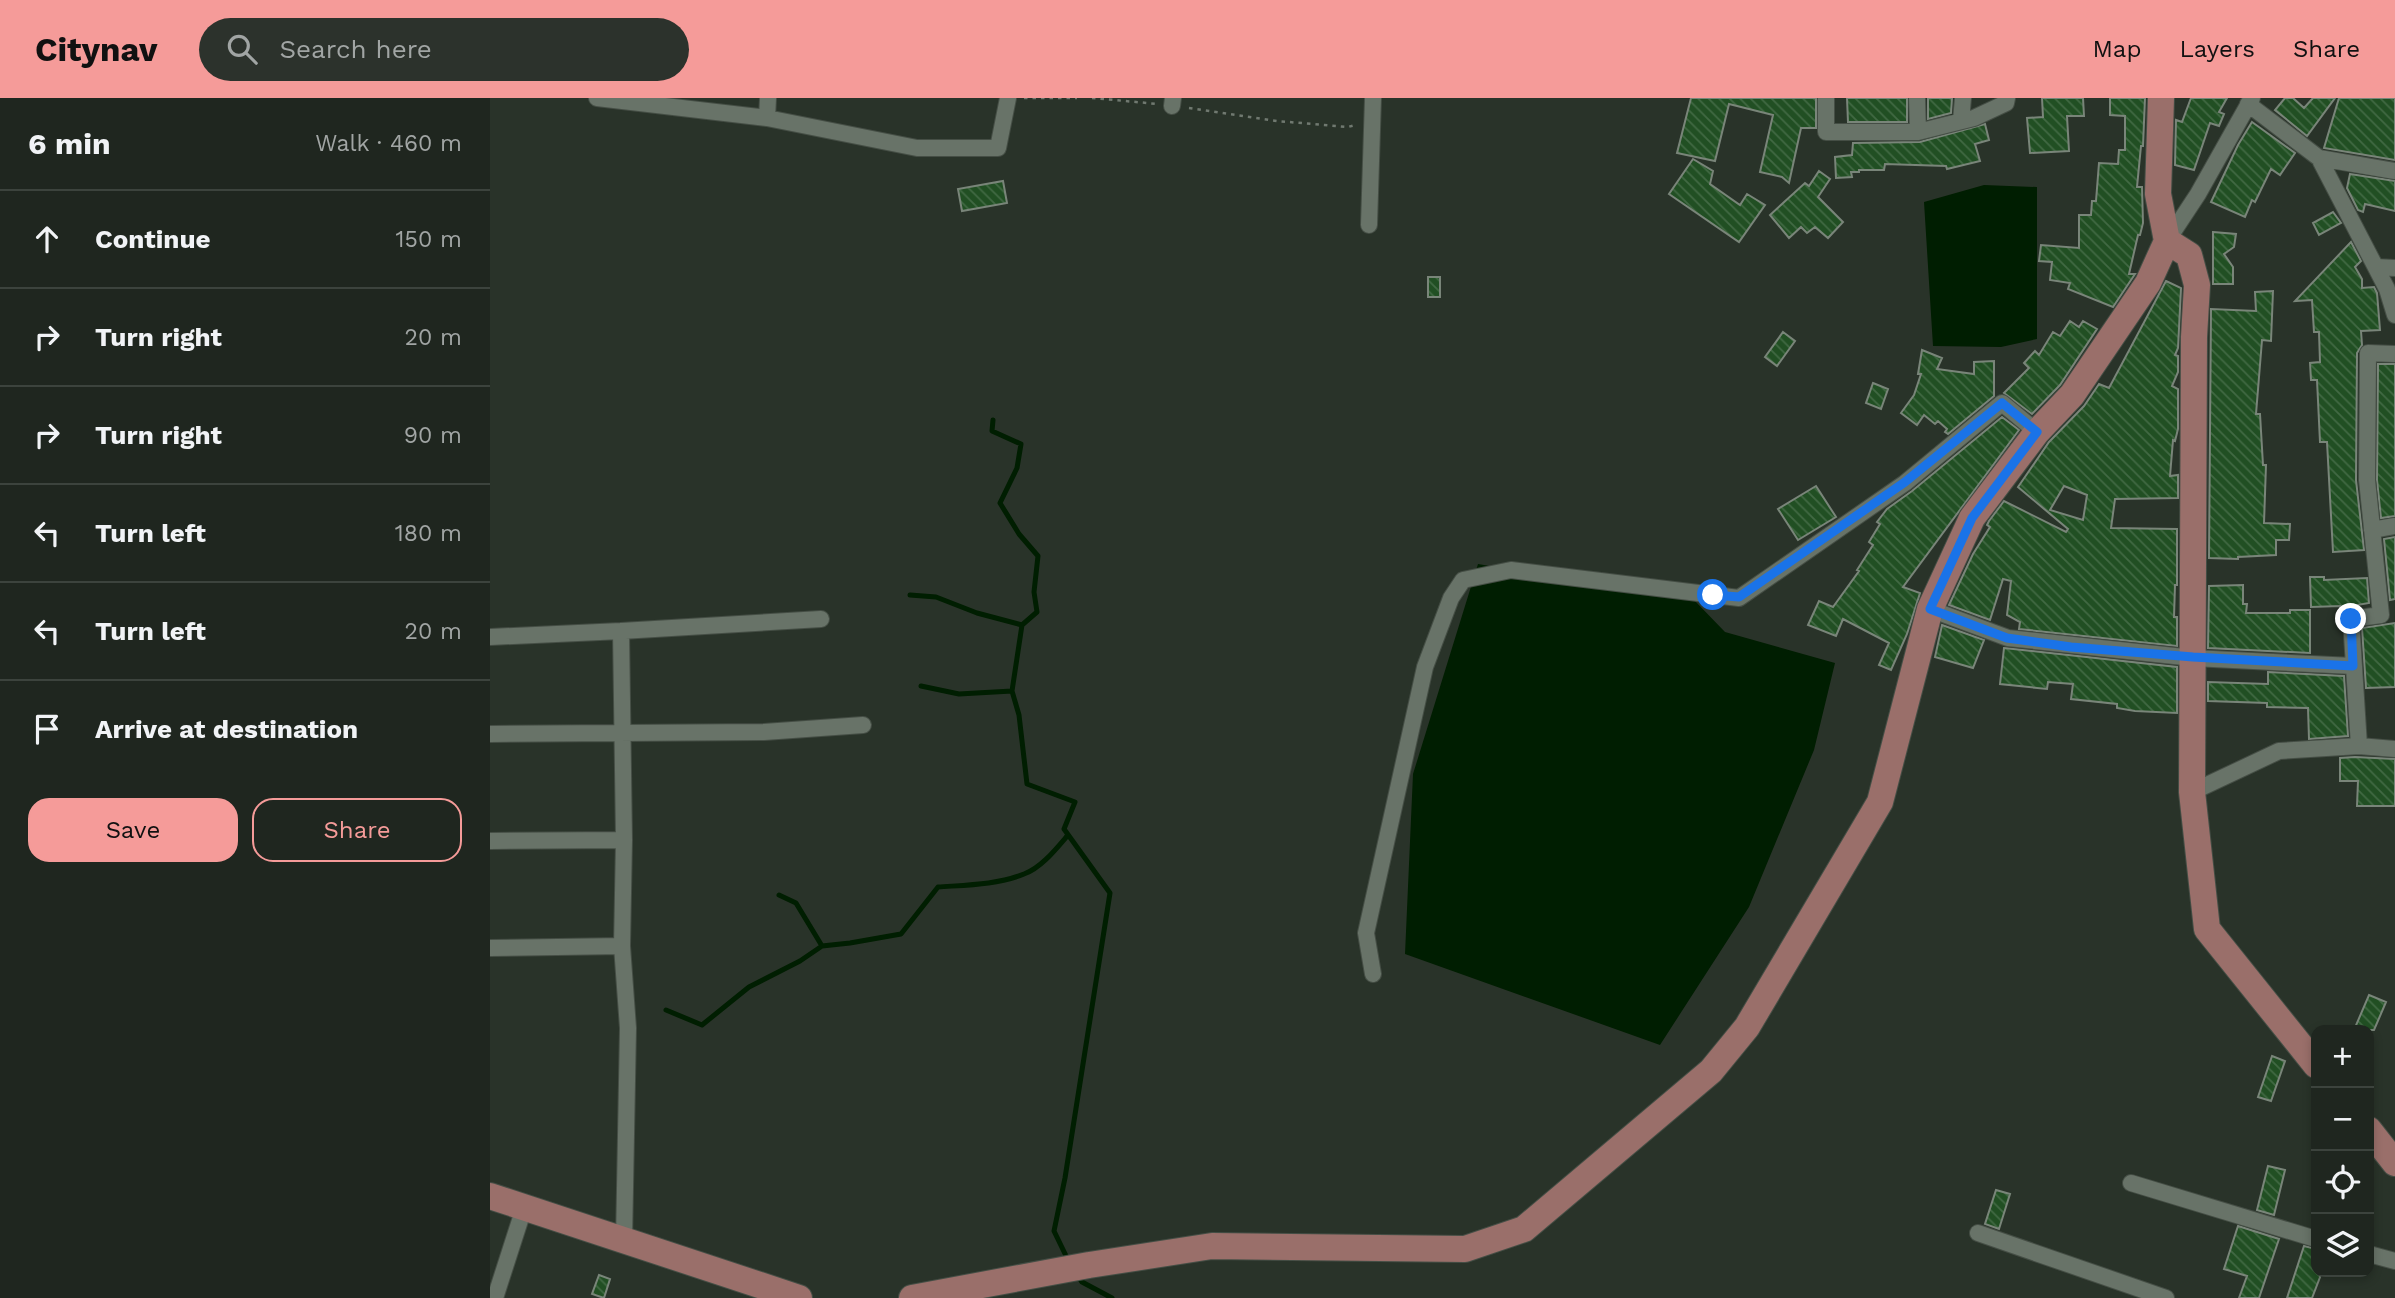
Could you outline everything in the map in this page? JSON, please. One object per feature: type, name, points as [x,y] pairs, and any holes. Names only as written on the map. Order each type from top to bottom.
[{"type":"main road","points":[[912,1298],[1089,1265],[1212,1246],[1465,1249],[1524,1229],[1711,1071],[1747,1027],[1880,802],[1930,609],[1972,518],[2037,432],[2072,395],[2148,283],[2167,241],[2158,194],[2161,98]]},
{"type":"main road","points":[[2167,241],[2189,255],[2197,285],[2194,337],[2192,792],[2207,929],[2311,1059]]},
{"type":"main road","points":[[2374,1136],[2395,1163]]},
{"type":"main road","points":[[490,1196],[799,1298]]},
{"type":"street","points":[[597,98],[767,117],[917,148],[998,148],[1008,98]]},
{"type":"street","points":[[767,117],[768,98]]},
{"type":"street","points":[[1369,225],[1373,98]]},
{"type":"street","points":[[1826,98],[1826,132],[1918,132],[1974,118],[2006,103],[2007,98]]},
{"type":"street","points":[[1917,98],[1918,132]]},
{"type":"street","points":[[1961,121],[1963,98]]},
{"type":"street","points":[[2167,241],[2198,194],[2250,101],[2319,158],[2387,289],[2395,316]]},
{"type":"street","points":[[2319,158],[2395,171]]},
{"type":"street","points":[[2376,267],[2395,268]]},
{"type":"street","points":[[2358,746],[2351,619],[2388,615],[2372,530],[2367,480],[2368,353],[2395,355]]},
{"type":"street","points":[[1373,974],[1366,933],[1425,667],[1451,598],[1463,580],[1511,570],[1739,597],[1905,482],[2002,403],[2037,432]]},
{"type":"street","points":[[2372,530],[2395,526]]},
{"type":"street","points":[[1930,609],[2007,638],[2071,647],[2353,666]]},
{"type":"street","points":[[490,637],[821,619]]},
{"type":"street","points":[[621,631],[624,840],[621,946],[628,1028],[624,1241]]},
{"type":"street","points":[[490,734],[764,732],[863,726]]},
{"type":"street","points":[[2192,792],[2279,751],[2358,746],[2395,748]]},
{"type":"street","points":[[490,841],[624,840]]},
{"type":"street","points":[[490,948],[621,946]]},
{"type":"street","points":[[2132,1183],[2311,1237]]},
{"type":"street","points":[[495,1298],[524,1208]]},
{"type":"street","points":[[1978,1233],[2166,1298]]},
{"type":"street","points":[[2374,1255],[2395,1261]]},
{"type":"path","points":[[1008,98],[1077,98]]},
{"type":"path","points":[[1091,98],[1172,102],[1277,121],[1348,127],[1372,120]]},
{"type":"shaded area","points":[[1984,185],[2037,187],[2037,339],[2001,347],[1933,346],[1924,202]]},
{"type":"shaded area","points":[[1478,564],[1695,601],[1725,632],[1835,663],[1814,750],[1749,907],[1660,1045],[1405,954],[1413,774]]},
{"type":"building","points":[[1691,98],[1816,98],[1816,128],[1801,128],[1789,183],[1782,177],[1760,172],[1773,115],[1729,104],[1715,161],[1677,153]]},
{"type":"building","points":[[1847,98],[1907,98],[1907,122],[1848,122]]},
{"type":"building","points":[[1928,98],[1952,98],[1951,113],[1928,119]]},
{"type":"building","points":[[2042,98],[2083,98],[2084,116],[2067,116],[2069,151],[2030,153],[2027,118],[2043,117]]},
{"type":"building","points":[[2110,98],[2145,98],[2143,146],[2137,187],[2142,187],[2143,223],[2129,274],[2135,274],[2113,307],[2068,289],[2070,283],[2050,280],[2052,262],[2039,261],[2041,245],[2079,248],[2079,215],[2091,215],[2092,201],[2096,201],[2099,163],[2118,164],[2119,150],[2125,150],[2125,116],[2110,115]]},
{"type":"building","points":[[2191,98],[2227,98],[2219,112],[2224,114],[2219,126],[2210,123],[2194,170],[2175,165],[2176,120],[2182,122]]},
{"type":"building","points":[[2285,98],[2293,98],[2304,108],[2313,98],[2335,98],[2307,136],[2275,110]]},
{"type":"building","points":[[2339,98],[2395,98],[2395,160],[2324,148]]},
{"type":"building","points":[[2252,122],[2295,153],[2280,175],[2271,169],[2245,217],[2211,202]]},
{"type":"building","points":[[1985,124],[1989,140],[1975,144],[1980,161],[1947,169],[1946,166],[1885,164],[1884,170],[1859,170],[1851,172],[1852,177],[1836,178],[1835,157],[1852,155],[1853,143],[1920,142]]},
{"type":"building","points":[[1693,159],[1713,171],[1710,184],[1740,205],[1747,194],[1765,205],[1739,242],[1669,194]]},
{"type":"building","points":[[1819,171],[1830,179],[1818,197],[1843,222],[1828,238],[1815,227],[1807,233],[1801,227],[1789,238],[1770,215],[1805,183],[1809,186]]},
{"type":"building","points":[[2350,174],[2395,181],[2395,211],[2365,204],[2363,212],[2358,210],[2347,188]]},
{"type":"building","points":[[1003,181],[1007,203],[962,211],[958,189]]},
{"type":"building","points":[[2333,212],[2341,223],[2319,235],[2313,223]]},
{"type":"building","points":[[2213,232],[2236,234],[2234,247],[2224,254],[2233,267],[2233,284],[2213,284]]},
{"type":"building","points":[[2351,242],[2361,261],[2355,267],[2362,279],[2362,288],[2374,287],[2377,293],[2380,330],[2361,331],[2362,345],[2357,353],[2356,480],[2364,550],[2333,552],[2327,442],[2320,442],[2317,380],[2311,380],[2310,363],[2320,362],[2319,332],[2314,332],[2312,300],[2295,301]]},
{"type":"building","points":[[1428,277],[1440,277],[1440,297],[1428,297]]},
{"type":"building","points":[[2166,281],[2181,288],[2178,348],[2175,355],[2178,356],[2178,372],[2172,386],[2178,389],[2178,429],[2175,441],[2173,440],[2170,476],[2178,475],[2178,498],[2115,499],[2111,528],[2177,529],[2174,617],[2177,617],[2177,646],[2019,629],[2020,622],[2007,615],[2011,581],[2003,579],[1990,620],[1949,605],[1973,554],[1990,527],[1987,525],[1989,521],[2004,501],[2066,532],[2068,529],[2018,487],[2049,442],[2084,406],[2099,384],[2109,388]],"holes":[[[2064,486],[2087,495],[2083,520],[2050,510]]]},
{"type":"building","points":[[2273,291],[2271,341],[2262,340],[2256,414],[2260,414],[2263,465],[2266,465],[2264,523],[2290,524],[2289,540],[2276,540],[2276,555],[2238,559],[2209,558],[2211,309],[2256,311],[2255,292]]},
{"type":"building","points":[[2070,321],[2079,327],[2083,321],[2097,329],[2060,385],[2032,414],[2004,393],[2029,368],[2024,363],[2035,351],[2039,355],[2053,332],[2060,336]]},
{"type":"building","points":[[1783,332],[1795,341],[1777,366],[1765,357]]},
{"type":"building","points":[[1922,350],[1942,358],[1937,369],[1974,374],[1974,362],[1994,361],[1994,396],[1948,434],[1945,432],[1947,429],[1938,421],[1935,424],[1924,415],[1917,425],[1901,413],[1914,395],[1921,374],[1918,374]]},
{"type":"building","points":[[2378,364],[2395,364],[2395,516],[2381,518],[2377,480]]},
{"type":"building","points":[[1873,383],[1888,389],[1881,409],[1866,403]]},
{"type":"building","points":[[2002,417],[2019,430],[1903,587],[1920,593],[1907,634],[1891,670],[1879,665],[1889,643],[1843,619],[1836,636],[1808,625],[1819,601],[1833,607],[1859,571],[1857,570],[1873,545],[1869,542],[1880,524],[1877,522],[1887,509]]},
{"type":"building","points":[[1816,486],[1836,517],[1798,540],[1778,509]]},
{"type":"building","points":[[2395,537],[2395,599],[2390,600],[2384,539]]},
{"type":"building","points":[[2310,577],[2324,577],[2324,580],[2367,578],[2369,603],[2340,608],[2311,607]]},
{"type":"building","points":[[2243,585],[2246,613],[2310,610],[2310,653],[2208,648],[2209,586]]},
{"type":"building","points":[[2395,623],[2395,687],[2366,688],[2362,628]]},
{"type":"building","points":[[1942,625],[1984,640],[1973,668],[1935,657]]},
{"type":"building","points":[[2004,648],[2177,667],[2177,713],[2135,711],[2117,708],[2117,704],[2071,699],[2073,684],[2048,682],[2047,689],[2000,684]]},
{"type":"building","points":[[2268,672],[2344,676],[2348,736],[2309,739],[2308,708],[2267,707],[2267,703],[2208,701],[2208,682],[2268,684]]},
{"type":"building","points":[[2340,758],[2395,759],[2395,806],[2357,806],[2358,781],[2340,781]]},
{"type":"building","points":[[2369,995],[2386,1002],[2374,1030],[2374,1025],[2356,1025]]},
{"type":"building","points":[[2272,1056],[2285,1061],[2271,1101],[2258,1097]]},
{"type":"building","points":[[2268,1166],[2285,1170],[2274,1215],[2257,1210]]},
{"type":"building","points":[[1996,1190],[2010,1194],[1999,1229],[1985,1224]]},
{"type":"building","points":[[2238,1226],[2279,1239],[2259,1298],[2239,1298],[2247,1276],[2224,1269]]},
{"type":"building","points":[[2304,1246],[2311,1248],[2311,1277],[2320,1277],[2312,1298],[2287,1298]]},
{"type":"building","points":[[599,1275],[610,1279],[604,1298],[592,1294]]},
{"type":"waterway","points":[[993,420],[992,431],[1021,444],[1017,468],[1000,503],[1019,534],[1038,556],[1034,592],[1037,612],[1022,625],[1012,691],[1019,715],[1027,784],[1075,802],[1064,829],[1110,893],[1065,1178],[1054,1231],[1069,1262]]},
{"type":"waterway","points":[[910,595],[936,597],[977,613],[1022,625]]},
{"type":"waterway","points":[[921,686],[959,694],[1012,691]]},
{"type":"waterway","points":[[779,895],[796,903],[822,946],[901,934],[938,887],[1014,878],[1042,863],[1068,835]]},
{"type":"waterway","points":[[666,1010],[702,1025],[749,987],[800,961],[822,946]]},
{"type":"waterway","points":[[1078,1276],[1082,1282],[1112,1298]]},
{"type":"route","points":[[1713,595],[1739,597],[1905,482],[2002,403],[2037,432],[1972,518],[1930,609],[2007,638],[2071,647],[2353,666],[2351,619]]}]
